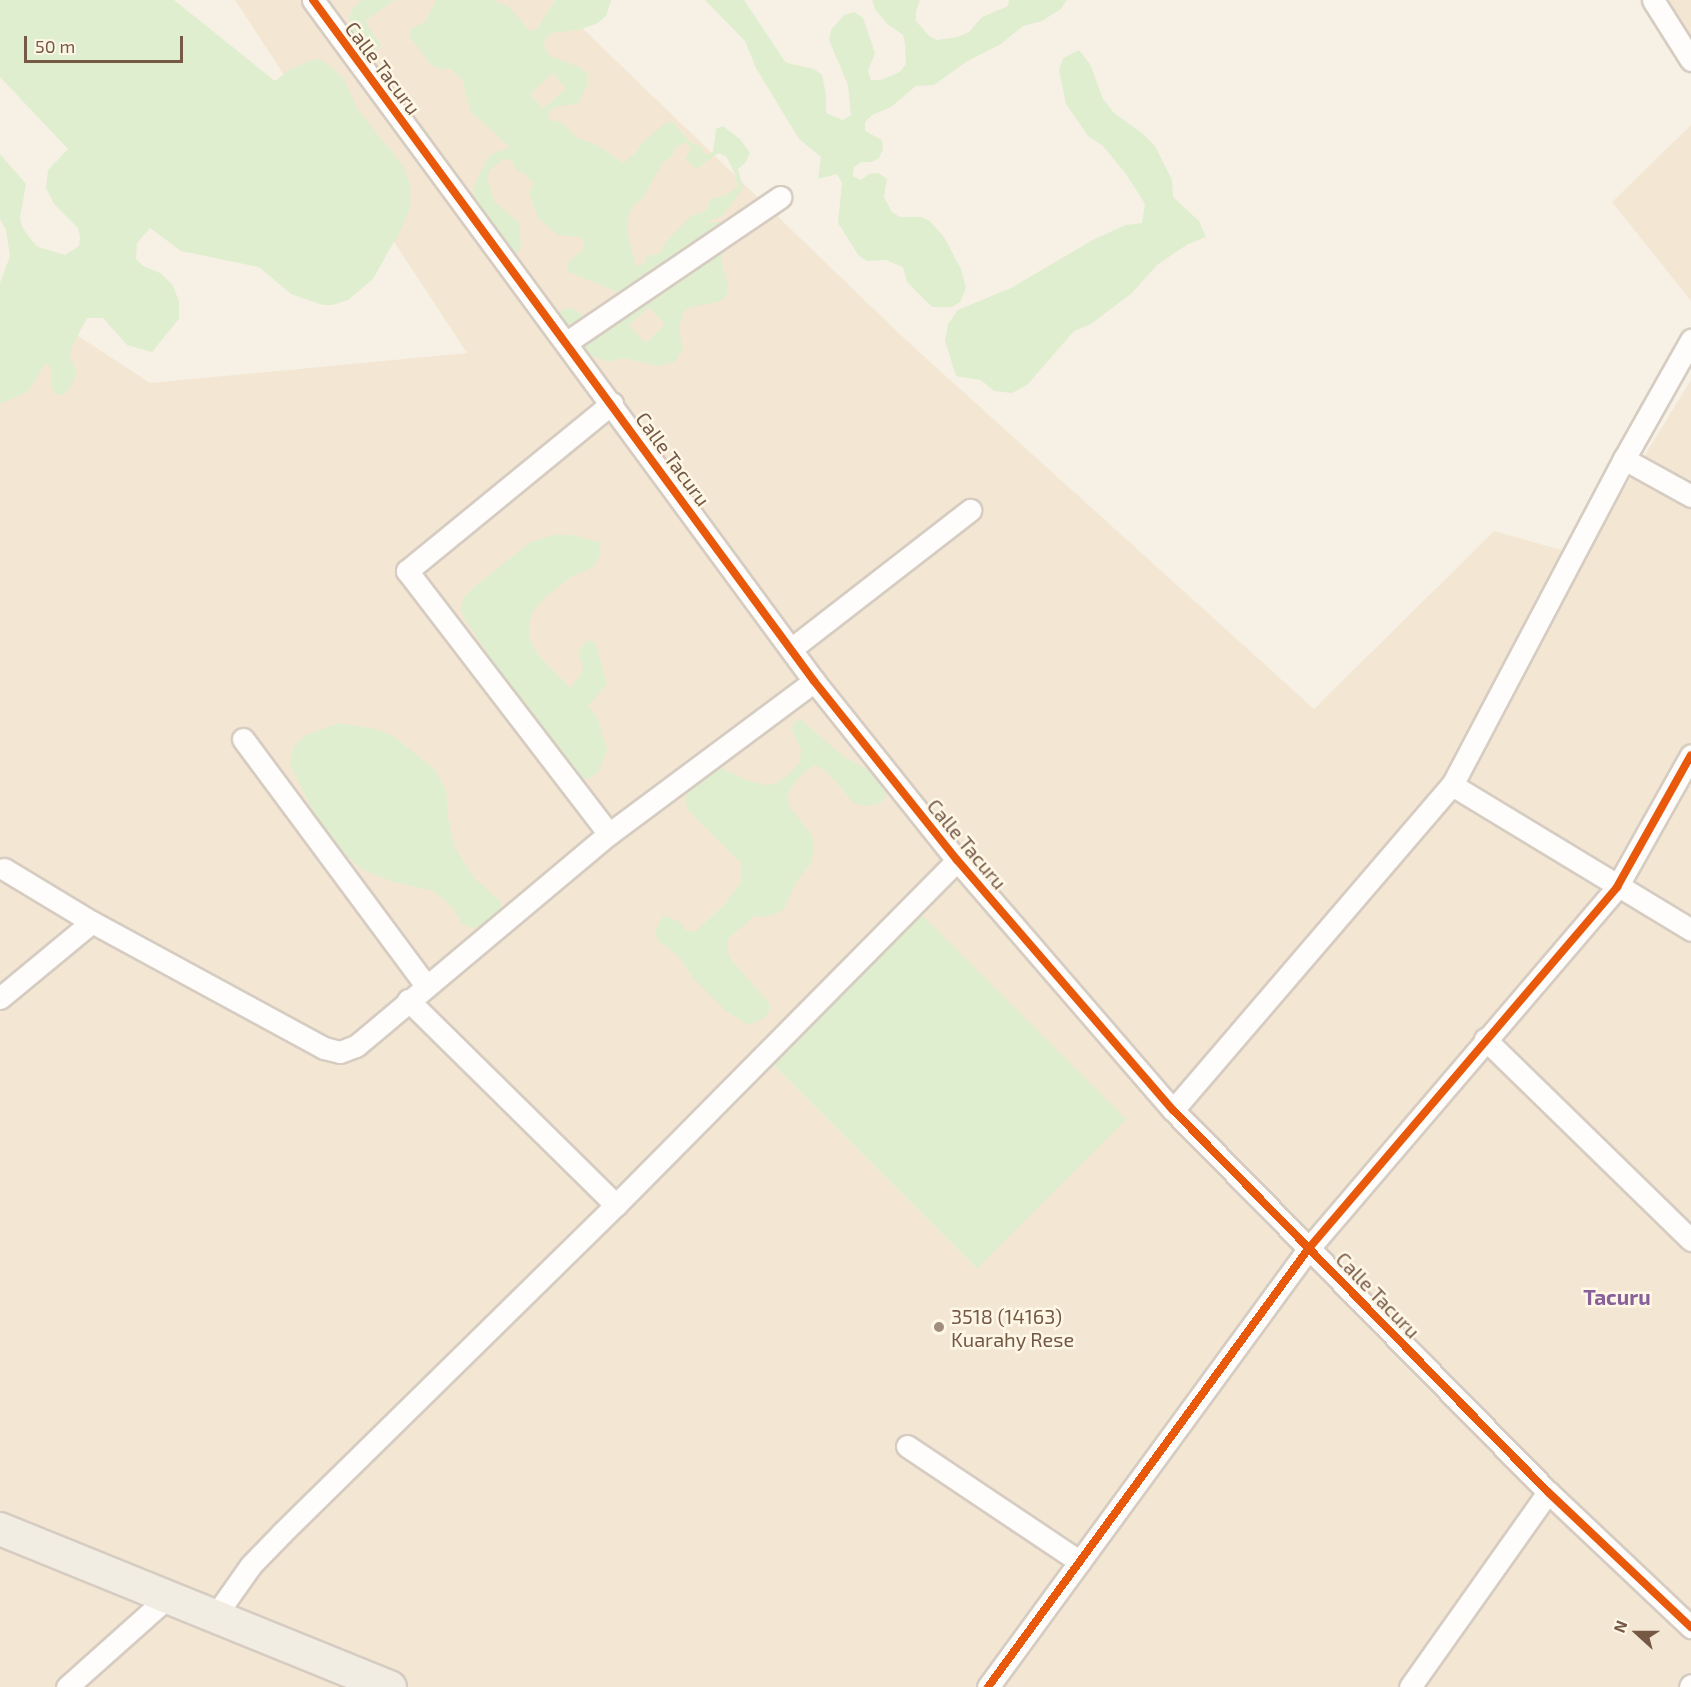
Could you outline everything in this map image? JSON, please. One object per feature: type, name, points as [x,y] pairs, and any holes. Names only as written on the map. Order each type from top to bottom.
[{"type":"main road","points":[[0,1529],[390,1687]]},
{"type":"street","name":"Calle Tacuru","points":[[313,0],[612,403],[814,681],[957,860],[1173,1110],[1548,1492],[1691,1627]]},
{"type":"street","points":[[1653,0],[1691,60]]},
{"type":"street","points":[[567,342],[780,197]]},
{"type":"street","points":[[1173,1110],[1452,786],[1624,459],[1691,340]]},
{"type":"street","points":[[609,834],[407,571],[612,403]]},
{"type":"street","points":[[1624,459],[1691,496]]},
{"type":"street","points":[[791,649],[970,510]]},
{"type":"street","points":[[4,869],[92,922],[324,1048],[340,1052],[356,1046],[408,1000],[609,834],[814,681]]},
{"type":"street","points":[[243,739],[426,985]]},
{"type":"street","points":[[988,1687],[1309,1248],[1617,886],[1691,755]]},
{"type":"street","points":[[1452,786],[1691,930]]},
{"type":"street","points":[[215,1616],[251,1565],[282,1533],[616,1205],[957,860]]},
{"type":"street","points":[[0,998],[92,922]]},
{"type":"street","points":[[408,1000],[616,1205]]},
{"type":"street","points":[[1485,1039],[1691,1240]]},
{"type":"street","points":[[907,1446],[1080,1562]]},
{"type":"street","points":[[1410,1687],[1548,1492]]},
{"type":"street","points":[[67,1687],[168,1597]]},
{"type":"shaded area","points":[[235,0],[553,0],[907,341],[1314,709],[1494,531],[1583,556],[1691,380],[1691,1687],[0,1687],[0,285],[150,383],[467,353]]},
{"type":"shaded area","points":[[1651,0],[1691,0],[1691,48]]},
{"type":"shaded area","points":[[1691,125],[1691,301],[1612,202]]},
{"type":"green space","points":[[0,0],[174,0],[275,81],[290,69],[315,59],[324,61],[343,78],[358,110],[403,166],[410,184],[410,208],[373,279],[348,300],[323,305],[291,294],[259,267],[181,251],[150,228],[137,243],[136,259],[143,266],[160,273],[172,284],[179,301],[179,319],[152,352],[127,345],[103,318],[87,318],[71,348],[70,357],[77,373],[70,388],[64,394],[56,395],[52,387],[52,369],[46,363],[28,391],[0,404],[0,283],[10,256],[6,230],[0,219],[0,154],[26,184],[20,218],[22,227],[32,241],[38,247],[65,255],[79,246],[80,237],[78,228],[54,204],[46,188],[48,170],[68,149],[0,77]]},
{"type":"green space","points":[[363,0],[395,0],[366,20],[381,45],[375,52],[353,40],[348,31],[349,17],[353,8]]},
{"type":"green space","points":[[436,0],[493,0],[509,7],[531,32],[538,28],[555,0],[611,0],[606,16],[598,23],[579,30],[550,33],[544,42],[546,51],[552,57],[579,67],[587,73],[587,85],[578,104],[558,106],[550,111],[548,119],[564,124],[577,138],[597,145],[623,163],[663,125],[672,121],[690,142],[701,147],[706,155],[713,152],[716,129],[723,126],[740,139],[750,153],[745,163],[738,169],[743,188],[722,216],[704,223],[722,222],[729,227],[721,260],[728,285],[727,294],[721,301],[688,308],[682,314],[679,331],[683,348],[675,362],[658,366],[624,358],[608,362],[586,351],[584,343],[562,329],[556,314],[564,309],[573,308],[587,318],[622,294],[567,271],[568,262],[584,249],[582,237],[558,235],[539,219],[529,194],[534,183],[524,173],[516,170],[512,160],[503,159],[491,169],[487,177],[494,201],[519,223],[521,246],[518,253],[506,248],[478,208],[474,199],[474,186],[490,155],[510,147],[471,112],[462,79],[450,69],[440,69],[431,65],[410,37],[411,28],[425,22]],"holes":[[[553,73],[566,89],[543,109],[530,94]],[[686,142],[691,149],[685,159],[697,169],[718,153],[726,156],[735,174],[738,187],[724,196],[711,199],[707,210],[691,216],[664,244],[659,254],[647,256],[644,263],[639,266],[635,264],[628,235],[628,218],[632,206],[643,198],[663,162],[672,156],[676,147]],[[649,307],[665,325],[645,343],[629,325]]]},
{"type":"green space","points":[[705,0],[744,0],[787,63],[814,69],[822,75],[826,94],[826,113],[843,120],[851,115],[848,85],[829,40],[831,30],[844,15],[854,12],[863,18],[875,53],[868,71],[871,80],[881,80],[900,72],[906,64],[903,35],[887,24],[875,9],[872,0],[920,0],[916,11],[916,21],[929,36],[937,40],[958,37],[969,32],[982,17],[1008,6],[1009,0],[1067,0],[1061,9],[1042,21],[1023,26],[1001,44],[966,62],[934,85],[916,86],[891,107],[872,115],[865,122],[865,131],[882,140],[883,149],[879,158],[871,162],[862,162],[854,167],[853,176],[861,180],[869,174],[879,173],[887,179],[884,197],[892,212],[900,217],[921,217],[930,221],[944,237],[961,269],[966,288],[960,302],[952,307],[932,307],[907,282],[903,267],[886,260],[867,261],[859,256],[838,223],[842,183],[837,174],[818,179],[821,157],[799,139],[756,68],[745,41]]},
{"type":"green space","points":[[1079,50],[1090,64],[1103,99],[1114,113],[1142,133],[1155,146],[1172,180],[1173,197],[1199,221],[1206,237],[1188,244],[1157,265],[1132,293],[1091,324],[1074,331],[1027,385],[1012,393],[994,391],[981,380],[956,376],[945,341],[948,324],[958,310],[1011,288],[1091,241],[1125,225],[1142,223],[1145,204],[1126,174],[1103,146],[1088,136],[1066,104],[1059,70],[1063,58]]},
{"type":"green space","points":[[553,535],[572,535],[599,542],[601,553],[593,567],[571,577],[548,595],[533,611],[529,623],[529,638],[539,656],[570,688],[582,673],[583,664],[579,656],[581,648],[587,641],[595,642],[607,684],[588,706],[597,717],[607,750],[598,773],[584,780],[573,775],[518,699],[463,616],[461,606],[464,597],[472,589],[529,543]]},
{"type":"green space","points":[[800,719],[844,757],[874,773],[880,779],[886,796],[876,805],[862,806],[853,802],[827,772],[815,765],[802,774],[790,789],[787,798],[790,808],[812,835],[814,844],[812,862],[796,882],[783,910],[766,917],[754,916],[728,939],[728,953],[732,961],[769,1003],[769,1011],[764,1018],[748,1025],[725,1010],[694,979],[679,957],[658,940],[655,931],[664,915],[681,923],[685,930],[695,932],[724,905],[742,881],[741,863],[689,811],[685,802],[688,789],[698,772],[716,766],[747,780],[764,785],[775,784],[786,777],[800,762],[801,749],[792,731],[793,723]]},
{"type":"green space","points":[[340,723],[375,729],[393,736],[434,769],[446,790],[448,819],[454,846],[474,878],[500,901],[501,908],[481,926],[472,928],[462,924],[453,908],[434,891],[393,882],[361,869],[348,857],[315,814],[290,765],[293,747],[304,736]]},
{"type":"green space","points":[[922,915],[1126,1119],[977,1269],[773,1064]]},
{"type":"cycle path","points":[[313,0],[814,681],[957,860],[1173,1110],[1548,1492],[1691,1627]]},
{"type":"cycle path","points":[[988,1687],[1309,1248],[1617,887],[1691,755]]},
{"type":"place","name":"3518 (14163) Kuarahy Rese","points":[[939,1327]]},
{"type":"district","name":"Tacuru","points":[[1617,1297]]}]
